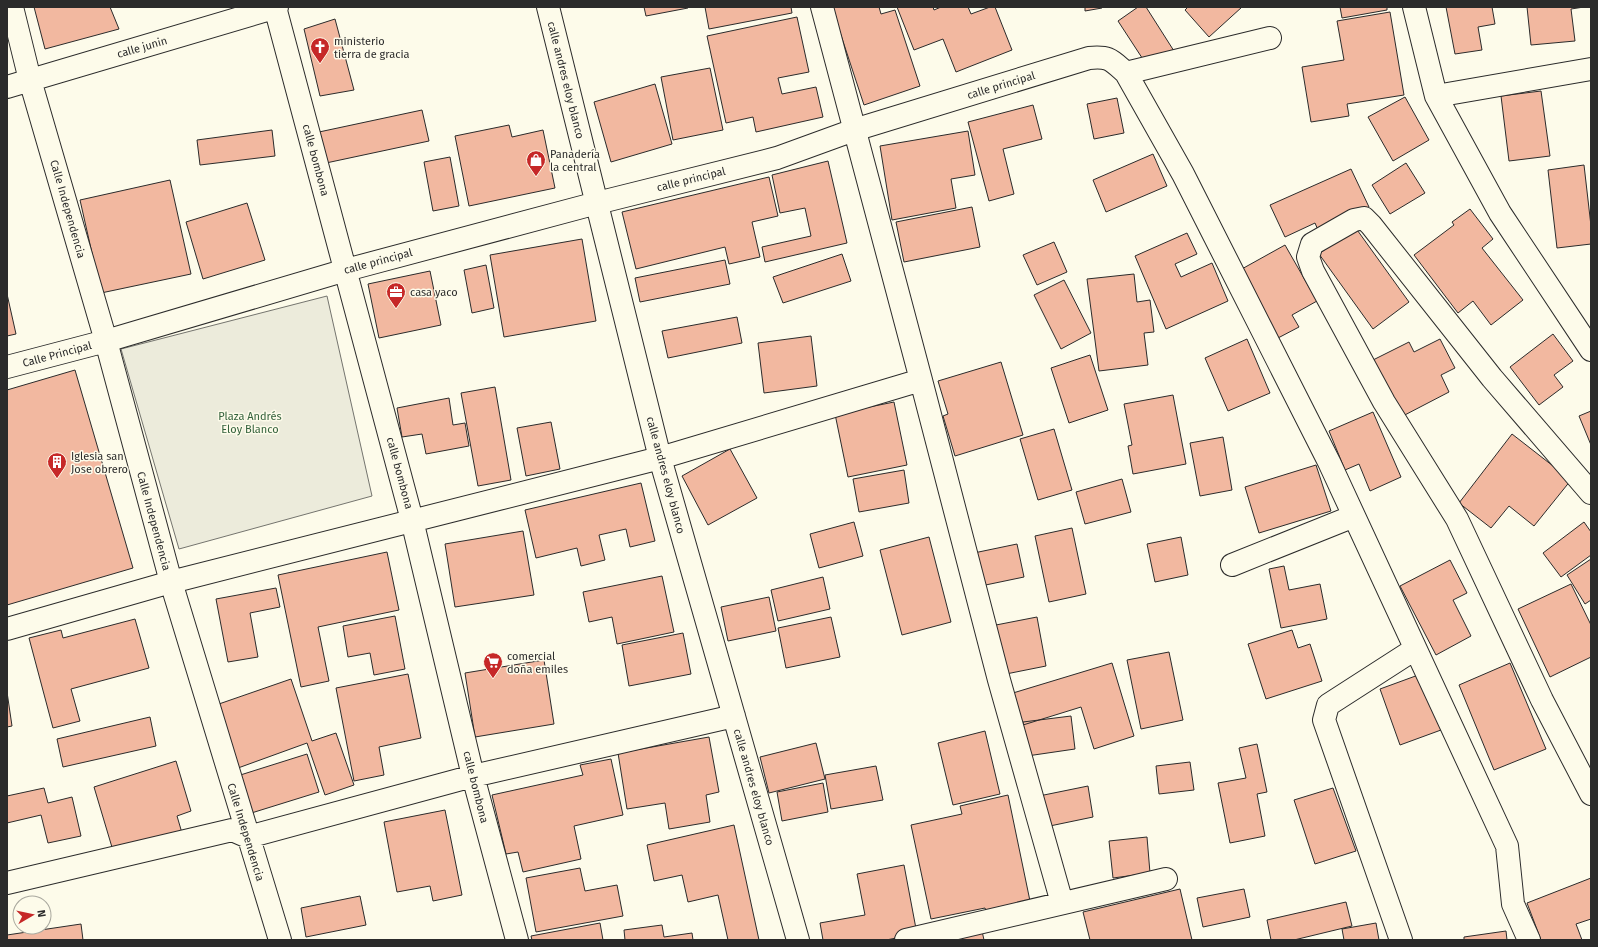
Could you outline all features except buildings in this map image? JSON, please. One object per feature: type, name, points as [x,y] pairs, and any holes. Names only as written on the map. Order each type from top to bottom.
[{"type":"street","name":"Calle Independencia","points":[[12,7],[30,80],[106,341],[171,582],[280,940]]},
{"type":"street","name":"calle junin","points":[[7,87],[276,7]]},
{"type":"street","name":"calle bombona","points":[[276,7],[412,520],[472,776],[517,940]]},
{"type":"street","name":"calle andres eloy blanco","points":[[548,7],[660,458],[798,940]]},
{"type":"street","points":[[822,7],[999,680],[1062,903]]},
{"type":"street","points":[[1414,7],[1436,96],[1500,213],[1591,350]]},
{"type":"street","points":[[1270,38],[1126,73],[1183,174],[1330,462],[1507,846],[1513,904],[1529,940]]},
{"type":"street","name":"calle principal","points":[[106,341],[346,270],[597,203],[777,158],[854,130],[1090,58],[1104,57],[1126,73]]},
{"type":"street","points":[[1436,96],[1591,69]]},
{"type":"street","points":[[1591,493],[1492,378],[1376,231],[1364,218],[1354,220],[1312,244],[1308,257],[1314,271],[1384,402],[1457,519],[1542,700],[1591,794]]},
{"type":"street","name":"Calle Principal","points":[[7,367],[106,341]]},
{"type":"street","points":[[7,629],[171,582],[660,458],[921,380]]},
{"type":"street","points":[[1232,564],[1354,516]]},
{"type":"street","points":[[1401,940],[1324,720],[1328,705],[1415,649]]},
{"type":"street","points":[[7,883],[232,830],[248,836],[472,776],[734,716]]},
{"type":"street","points":[[906,940],[1166,879]]},
{"type":"green space","name":"Plaza Andrés Eloy Blanco","points":[[327,296],[372,496],[179,549],[121,349]]},
{"type":"place","name":"ministerio tierra de gracia","points":[[320,64]]},
{"type":"place","name":"Panadería la central","points":[[536,177]]},
{"type":"place","name":"casa yaco","points":[[396,309]]},
{"type":"place","name":"Iglesia san Jose obrero","points":[[57,479]]},
{"type":"place","name":"comercial doña emiles","points":[[493,679]]}]
